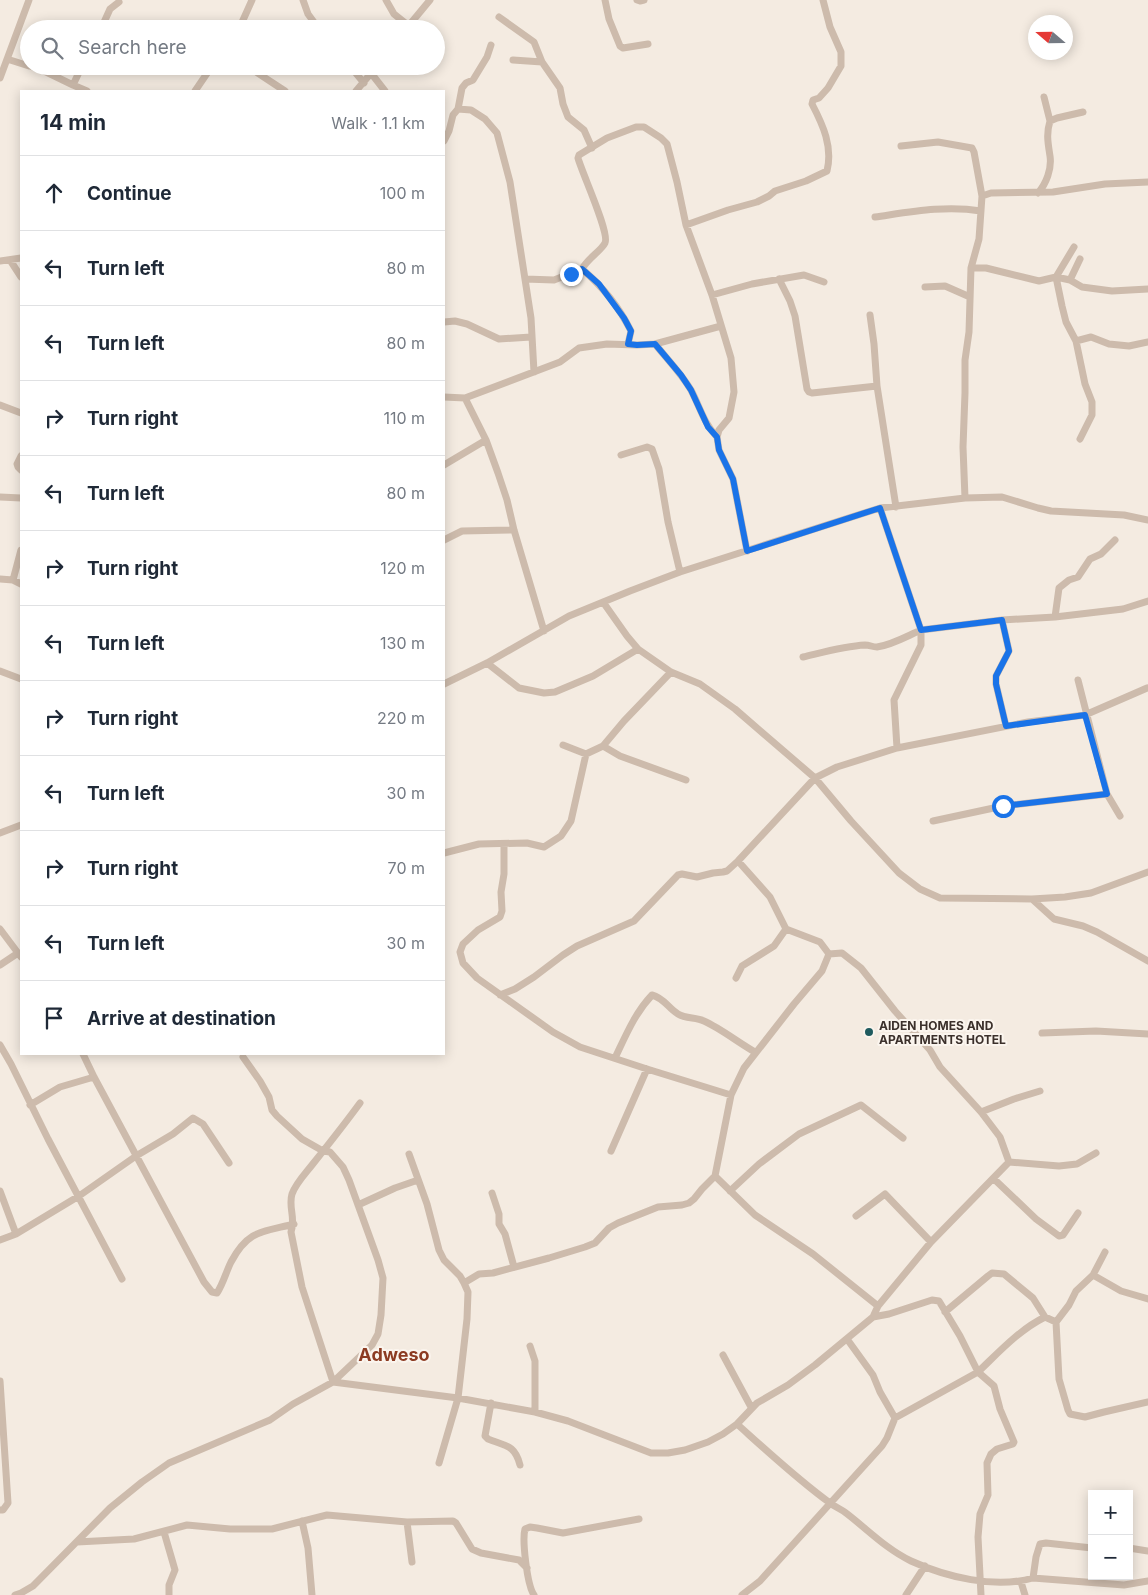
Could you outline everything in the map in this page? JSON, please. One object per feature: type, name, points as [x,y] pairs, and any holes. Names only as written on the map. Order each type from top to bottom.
[{"type":"street","points":[[22,20],[29,0]]},
{"type":"street","points":[[243,20],[252,0]]},
{"type":"street","points":[[303,0],[312,20]]},
{"type":"street","points":[[386,0],[394,14],[400,20]]},
{"type":"street","points":[[414,20],[430,0]]},
{"type":"street","points":[[604,0],[609,19],[620,46],[623,48],[648,44]]},
{"type":"street","points":[[636,0],[640,2],[644,0]]},
{"type":"street","points":[[686,225],[757,202],[774,191],[806,181],[827,171],[830,160],[829,146],[812,104],[813,100],[819,98],[828,88],[841,66],[841,52],[830,26],[823,0]]},
{"type":"street","points":[[105,20],[110,9],[119,2]]},
{"type":"street","points":[[499,17],[534,42],[542,62],[560,88],[562,104],[568,117],[584,130],[592,148]]},
{"type":"street","points":[[0,78],[20,24]]},
{"type":"street","points":[[445,138],[453,115],[458,109],[462,88],[466,83],[473,80],[487,57],[491,46]]},
{"type":"street","points":[[7,59],[20,63]]},
{"type":"street","points":[[513,60],[542,62]]},
{"type":"street","points":[[52,75],[85,90]]},
{"type":"street","points":[[73,85],[78,75]]},
{"type":"street","points":[[196,90],[206,75]]},
{"type":"street","points":[[261,75],[283,90]]},
{"type":"street","points":[[357,75],[364,83]]},
{"type":"street","points":[[357,90],[370,75]]},
{"type":"street","points":[[373,75],[384,90]]},
{"type":"street","points":[[1038,193],[1045,185],[1050,158],[1047,136],[1050,121],[1044,97]]},
{"type":"street","points":[[458,109],[471,110],[485,119],[497,133],[510,182],[531,318],[534,372]]},
{"type":"street","points":[[1050,121],[1083,112]]},
{"type":"street","points":[[525,279],[554,280],[582,269],[586,261],[604,245],[606,239],[578,158],[579,155],[607,138],[636,128],[644,127],[661,138],[666,144],[673,165],[686,225],[712,295],[731,358],[734,392],[729,418],[719,430],[717,437],[719,450],[733,479],[747,551]]},
{"type":"street","points":[[901,146],[938,142],[972,148],[974,152],[982,196],[979,239],[972,268],[969,332],[965,360],[963,447],[965,498]]},
{"type":"street","points":[[982,196],[991,193],[1038,193],[1105,184],[1148,182]]},
{"type":"street","points":[[875,217],[941,209],[981,210]]},
{"type":"street","points":[[1074,247],[1056,277],[1064,314],[1076,340],[1092,402],[1092,415],[1080,439]]},
{"type":"street","points":[[0,261],[20,258]]},
{"type":"street","points":[[1070,280],[1080,259]]},
{"type":"street","points":[[10,260],[20,275]]},
{"type":"street","points":[[972,268],[986,268],[1039,281],[1056,277],[1070,280],[1082,287],[1112,291],[1148,289]]},
{"type":"street","points":[[582,269],[599,284],[624,318],[631,331],[628,344]]},
{"type":"street","points":[[712,295],[752,284],[804,275],[824,282]]},
{"type":"street","points":[[779,280],[790,301],[795,316],[806,389],[812,393],[877,386]]},
{"type":"street","points":[[925,287],[945,286],[970,297]]},
{"type":"street","points":[[870,315],[877,386],[896,507]]},
{"type":"street","points":[[445,322],[455,321],[466,324],[498,339],[531,337]]},
{"type":"street","points":[[445,397],[465,398],[560,362],[580,348],[607,344],[655,344],[721,326]]},
{"type":"street","points":[[1076,340],[1091,337],[1109,344],[1128,346],[1148,342]]},
{"type":"street","points":[[655,344],[681,375],[691,390],[708,427],[717,437]]},
{"type":"street","points":[[465,398],[486,440],[507,500],[544,631]]},
{"type":"street","points":[[0,406],[20,413]]},
{"type":"street","points":[[445,464],[486,440]]},
{"type":"street","points":[[621,455],[647,447],[652,449],[659,469],[668,522],[680,572]]},
{"type":"street","points":[[20,458],[17,464],[20,469]]},
{"type":"street","points":[[0,497],[20,498]]},
{"type":"street","points":[[445,683],[569,616],[603,602],[680,572],[880,508],[965,498],[1002,497],[1051,511],[1124,515],[1148,520]]},
{"type":"street","points":[[880,508],[921,630],[921,645],[894,700],[897,748]]},
{"type":"street","points":[[445,540],[462,531],[514,530]]},
{"type":"street","points":[[1055,617],[1058,588],[1069,580],[1078,577],[1090,559],[1101,554],[1115,540]]},
{"type":"street","points":[[13,580],[20,554]]},
{"type":"street","points":[[0,579],[13,580],[20,584]]},
{"type":"street","points":[[803,657],[836,649],[868,645],[874,648],[893,643],[921,630],[1002,620],[1055,617],[1123,608],[1148,601]]},
{"type":"street","points":[[603,602],[638,649],[671,672],[700,684],[735,709],[815,778],[851,822],[899,873],[920,889],[940,898],[1032,899],[1065,897],[1091,893],[1148,872]]},
{"type":"street","points":[[1002,620],[1009,651],[996,676],[996,684],[1006,726]]},
{"type":"street","points":[[487,662],[520,688],[544,693],[555,692],[594,676],[638,649]]},
{"type":"street","points":[[0,671],[20,678]]},
{"type":"street","points":[[563,745],[586,754],[603,746],[671,672]]},
{"type":"street","points":[[1078,680],[1085,715],[1107,794],[1120,816]]},
{"type":"street","points":[[500,995],[534,978],[562,955],[577,946],[634,921],[678,875],[697,877],[727,871],[815,778],[837,767],[897,748],[1006,726],[1085,715],[1147,688]]},
{"type":"street","points":[[603,746],[620,756],[686,780]]},
{"type":"street","points":[[445,853],[479,844],[527,844],[544,847],[561,836],[571,820],[586,754]]},
{"type":"street","points":[[933,821],[1003,806],[1107,794]]},
{"type":"street","points":[[0,833],[20,825]]},
{"type":"street","points":[[504,844],[504,874],[500,917],[478,930],[463,944],[460,952],[463,963],[477,978],[500,995],[580,1047],[731,1094]]},
{"type":"street","points":[[738,861],[770,897],[786,929],[820,942],[829,954]]},
{"type":"street","points":[[1032,899],[1054,919],[1083,926],[1097,932],[1148,961]]},
{"type":"street","points":[[0,929],[20,955],[0,965]]},
{"type":"street","points":[[736,978],[742,966],[774,946],[786,929]]},
{"type":"street","points":[[829,954],[842,953],[861,968],[895,1011],[930,1050],[940,1067],[981,1112],[1000,1137],[1009,1162]]},
{"type":"street","points":[[464,1283],[479,1274],[493,1273],[595,1243],[609,1228],[639,1214],[658,1207],[689,1203],[694,1199],[715,1176],[731,1094],[744,1068],[822,971],[829,954]]},
{"type":"street","points":[[615,1058],[632,1022],[652,996],[657,996],[675,1012],[684,1017],[702,1020],[755,1052]]},
{"type":"street","points":[[1042,1034],[1096,1031],[1148,1034]]},
{"type":"street","points":[[0,1045],[122,1279]]},
{"type":"street","points":[[83,1055],[204,1282],[212,1292],[216,1293],[220,1288],[231,1262],[242,1243],[253,1235],[294,1224]]},
{"type":"street","points":[[15,1595],[33,1586],[110,1508],[142,1482],[169,1463],[270,1420],[293,1404],[333,1382],[372,1345],[378,1334],[383,1278],[343,1167],[330,1152],[323,1151],[302,1139],[272,1110],[269,1097],[260,1080],[243,1057]]},
{"type":"street","points":[[611,1150],[647,1069]]},
{"type":"street","points":[[30,1105],[60,1087],[94,1077]]},
{"type":"street","points":[[981,1112],[1014,1099],[1040,1092]]},
{"type":"street","points":[[333,1382],[302,1287],[291,1232],[294,1224],[291,1196],[360,1103]]},
{"type":"street","points":[[730,1191],[759,1164],[799,1134],[861,1105],[903,1138]]},
{"type":"street","points":[[0,1240],[16,1234],[79,1196],[136,1156],[173,1134],[193,1118],[203,1124],[229,1163]]},
{"type":"street","points":[[1009,1162],[1059,1166],[1077,1164],[1096,1153]]},
{"type":"street","points":[[409,1154],[427,1204],[439,1250],[444,1260],[460,1276],[468,1292],[467,1319],[458,1398],[439,1463]]},
{"type":"street","points":[[333,1382],[458,1398],[535,1412],[568,1421],[651,1453],[685,1450],[708,1442],[723,1434],[737,1424],[757,1402],[788,1385],[872,1317],[878,1306],[931,1242],[1009,1162]]},
{"type":"street","points":[[715,1176],[755,1215],[813,1254],[878,1306]]},
{"type":"street","points":[[994,1179],[1036,1219],[1058,1236],[1063,1235],[1078,1213]]},
{"type":"street","points":[[358,1205],[418,1180]]},
{"type":"street","points":[[0,1191],[16,1234]]},
{"type":"street","points":[[492,1193],[499,1224],[505,1234],[514,1267]]},
{"type":"street","points":[[856,1216],[885,1194],[931,1242]]},
{"type":"street","points":[[1105,1252],[1093,1276],[1076,1291],[1069,1305],[1056,1322],[1059,1379],[1070,1414],[1085,1417],[1148,1402]]},
{"type":"street","points":[[945,1312],[988,1276],[997,1273],[1004,1274],[1033,1298],[1045,1318],[1056,1322]]},
{"type":"street","points":[[1093,1276],[1121,1291],[1148,1299]]},
{"type":"street","points":[[872,1317],[889,1314],[932,1300],[938,1301],[978,1372],[994,1386],[1000,1409],[1014,1442],[997,1449],[991,1454],[987,1463],[988,1496],[980,1514],[978,1537],[981,1595]]},
{"type":"street","points":[[742,1595],[760,1581],[882,1446],[894,1418],[978,1372],[1020,1333],[1045,1318]]},
{"type":"street","points":[[847,1339],[873,1375],[894,1418]]},
{"type":"street","points":[[530,1346],[535,1361],[535,1412]]},
{"type":"street","points":[[723,1355],[752,1407]]},
{"type":"street","points":[[0,1381],[8,1503],[3,1510],[0,1510]]},
{"type":"street","points":[[491,1403],[485,1436],[514,1450],[520,1465]]},
{"type":"street","points":[[737,1424],[784,1467],[831,1504],[845,1512],[884,1544],[910,1561],[955,1577],[981,1582],[1021,1582],[1033,1578],[1124,1585],[1148,1581]]},
{"type":"street","points":[[77,1542],[134,1539],[187,1525],[230,1529],[272,1529],[327,1515],[407,1522],[453,1521],[472,1548],[482,1553],[519,1560],[527,1568]]},
{"type":"street","points":[[534,1595],[530,1590],[527,1568],[523,1536],[525,1528],[537,1528],[562,1533],[639,1519]]},
{"type":"street","points":[[302,1521],[308,1548],[312,1595]]},
{"type":"street","points":[[407,1522],[412,1562]]},
{"type":"street","points":[[164,1532],[175,1570],[168,1585],[169,1595]]},
{"type":"street","points":[[1033,1578],[1040,1544],[1088,1548]]},
{"type":"street","points":[[1133,1548],[1148,1550]]},
{"type":"street","points":[[906,1595],[925,1566]]},
{"type":"street","points":[[1021,1582],[1025,1595]]},
{"type":"place","name":"AIDEN HOMES AND APARTMENTS HOTEL","points":[[869,1032]]},
{"type":"district","name":"Adweso","points":[[394,1354]]},
{"type":"route","points":[[571,274],[582,269],[599,284],[624,318],[631,331],[628,344],[655,344],[691,390],[701,415],[717,437],[719,450],[733,479],[747,551],[880,508],[921,630],[1002,620],[1009,651],[996,676],[996,684],[1006,726],[1085,715],[1107,794],[1003,806]]}]
